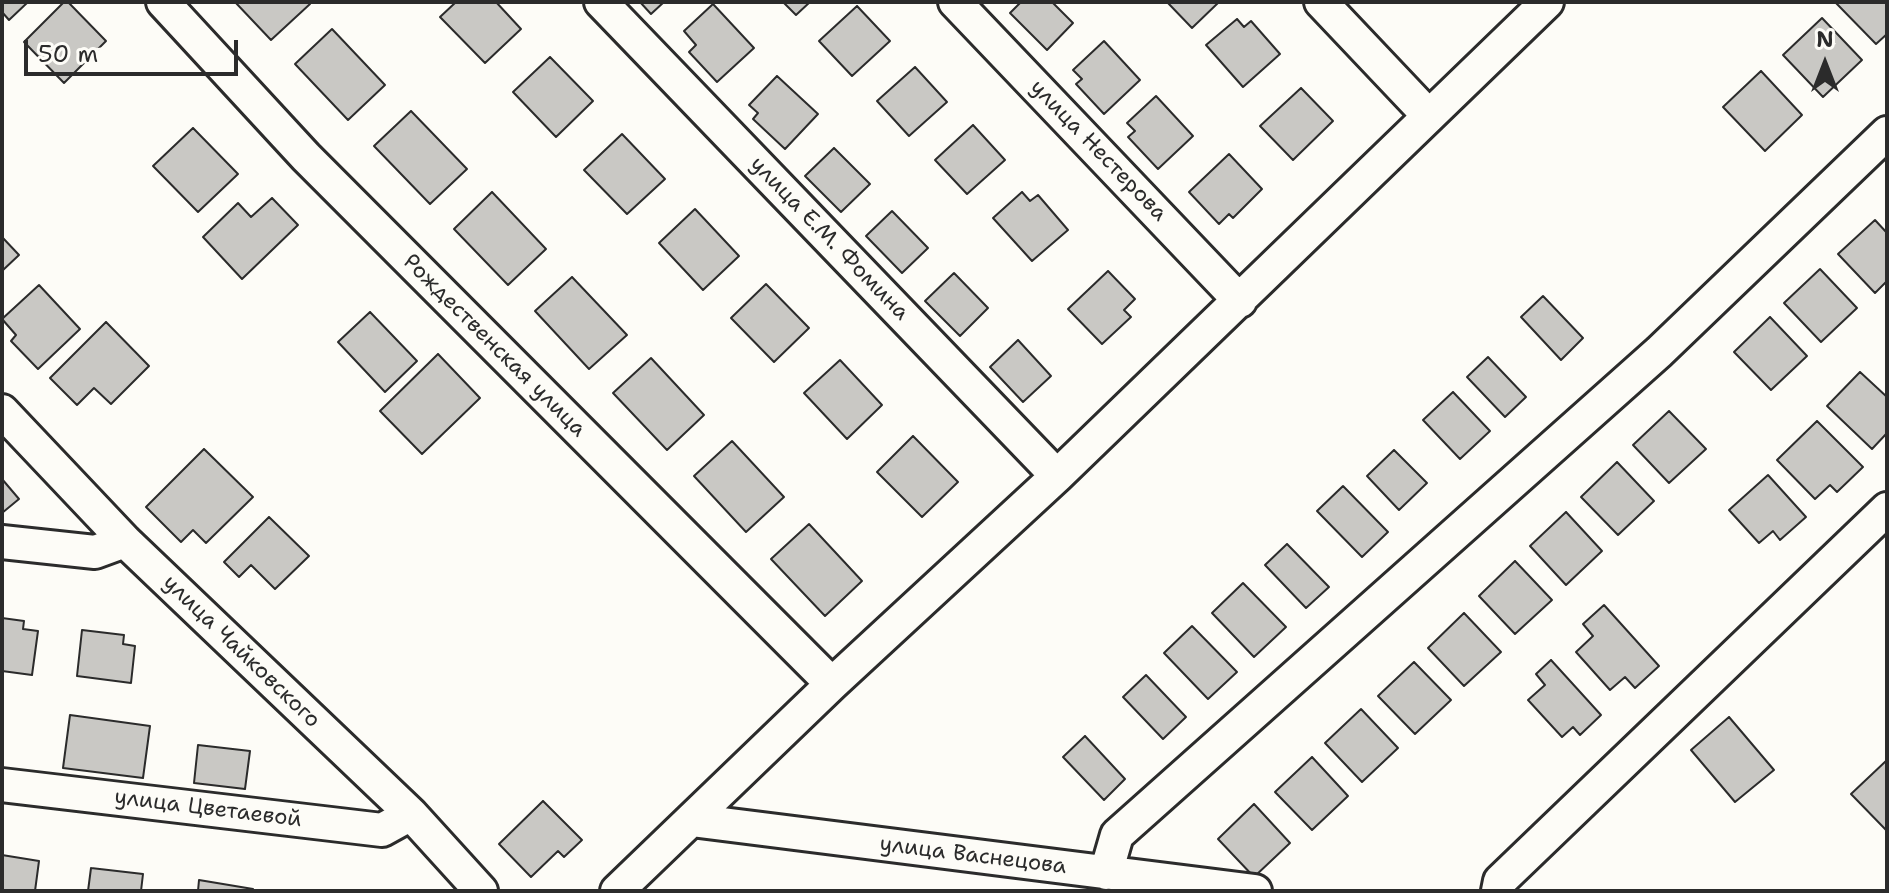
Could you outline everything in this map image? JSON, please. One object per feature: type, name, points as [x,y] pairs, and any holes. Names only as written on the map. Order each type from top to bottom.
[{"type":"street","name":"Рождественская улица","points":[[163,2],[306,157],[832,684]]},
{"type":"street","name":"улица Е.М. Фомина","points":[[601,2],[1057,476]]},
{"type":"street","name":"улица Нестерова","points":[[955,2],[1240,301]]},
{"type":"street","points":[[1321,2],[1428,115]]},
{"type":"street","points":[[617,891],[832,684],[1057,476],[1547,2]]},
{"type":"street","points":[[1106,873],[1117,835],[1659,352],[1887,133]]},
{"type":"street","name":"улица Чайковского","points":[[2,411],[125,541],[411,814],[481,891]]},
{"type":"street","points":[[1498,891],[1500,881],[1887,509]]},
{"type":"street","points":[[2,542],[95,552],[125,541]]},
{"type":"street","name":"улица Цветаевой","points":[[2,785],[382,830],[411,814]]},
{"type":"street","name":"улица Васнецова","points":[[691,820],[1255,891]]},
{"type":"building","points":[[2,2],[28,2],[9,20],[2,12]]},
{"type":"building","points":[[64,2],[68,2],[106,41],[64,83],[24,42]]},
{"type":"building","points":[[235,2],[308,2],[310,4],[271,40]]},
{"type":"building","points":[[456,2],[496,2],[521,29],[485,63],[440,17]]},
{"type":"building","points":[[640,2],[664,2],[651,14]]},
{"type":"building","points":[[783,2],[810,2],[796,15]]},
{"type":"building","points":[[1021,2],[1052,2],[1073,23],[1047,50],[1010,13]]},
{"type":"building","points":[[1167,2],[1219,2],[1192,28]]},
{"type":"building","points":[[1835,2],[1887,2],[1887,34],[1876,44]]},
{"type":"building","points":[[713,4],[754,48],[717,82],[689,52],[696,45],[684,31]]},
{"type":"building","points":[[857,6],[890,41],[852,76],[819,41]]},
{"type":"building","points":[[1822,18],[1862,60],[1823,97],[1783,55]]},
{"type":"building","points":[[1237,19],[1244,27],[1251,21],[1280,54],[1243,87],[1206,45]]},
{"type":"building","points":[[332,29],[385,85],[348,120],[295,64]]},
{"type":"building","points":[[1104,41],[1140,80],[1104,114],[1076,84],[1082,79],[1073,70]]},
{"type":"building","points":[[550,57],[593,101],[556,137],[513,92]]},
{"type":"building","points":[[915,67],[947,102],[909,136],[877,101]]},
{"type":"building","points":[[1761,71],[1802,115],[1765,151],[1723,107]]},
{"type":"building","points":[[777,76],[818,114],[785,149],[753,119],[758,113],[749,105]]},
{"type":"building","points":[[1301,88],[1333,121],[1293,160],[1260,126]]},
{"type":"building","points":[[1156,96],[1193,136],[1158,169],[1128,137],[1135,131],[1127,123]]},
{"type":"building","points":[[411,111],[467,169],[430,204],[374,146]]},
{"type":"building","points":[[973,125],[1005,160],[967,194],[935,160]]},
{"type":"building","points":[[193,128],[238,174],[198,212],[153,166]]},
{"type":"building","points":[[622,134],[665,179],[627,214],[584,170]]},
{"type":"building","points":[[834,148],[870,184],[841,212],[805,176]]},
{"type":"building","points":[[1229,154],[1262,189],[1233,218],[1229,214],[1219,224],[1189,192]]},
{"type":"building","points":[[492,192],[546,249],[508,285],[454,229]]},
{"type":"building","points":[[1022,192],[1030,201],[1038,195],[1068,230],[1032,261],[993,218]]},
{"type":"building","points":[[272,198],[298,225],[242,279],[203,237],[238,203],[251,217]]},
{"type":"building","points":[[695,209],[739,256],[703,290],[659,243]]},
{"type":"building","points":[[892,211],[928,248],[902,273],[866,236]]},
{"type":"building","points":[[1875,220],[1887,233],[1887,281],[1875,293],[1838,254]]},
{"type":"building","points":[[2,237],[19,255],[2,271]]},
{"type":"building","points":[[1820,269],[1857,308],[1821,342],[1784,303]]},
{"type":"building","points":[[1108,271],[1135,299],[1124,310],[1131,317],[1102,344],[1068,309]]},
{"type":"building","points":[[954,273],[988,308],[960,336],[925,301]]},
{"type":"building","points":[[572,277],[627,335],[589,369],[535,311]]},
{"type":"building","points":[[766,284],[809,328],[774,362],[731,318]]},
{"type":"building","points":[[39,285],[80,329],[38,369],[11,341],[16,335],[2,319]]},
{"type":"building","points":[[1543,296],[1583,338],[1561,360],[1521,317]]},
{"type":"building","points":[[370,312],[417,361],[385,392],[338,342]]},
{"type":"building","points":[[1770,317],[1807,356],[1771,390],[1734,352]]},
{"type":"building","points":[[106,322],[149,366],[111,404],[94,388],[77,405],[50,378]]},
{"type":"building","points":[[1018,340],[1051,376],[1023,402],[990,367]]},
{"type":"building","points":[[438,354],[480,398],[422,454],[380,411]]},
{"type":"building","points":[[1488,357],[1526,397],[1505,417],[1467,377]]},
{"type":"building","points":[[651,358],[704,415],[667,450],[613,393]]},
{"type":"building","points":[[840,360],[882,405],[847,439],[804,393]]},
{"type":"building","points":[[1860,372],[1887,397],[1887,433],[1872,449],[1827,406]]},
{"type":"building","points":[[1453,392],[1490,431],[1460,459],[1423,420]]},
{"type":"building","points":[[1669,411],[1706,449],[1669,483],[1633,445]]},
{"type":"building","points":[[1817,421],[1863,467],[1837,492],[1830,485],[1815,499],[1777,460]]},
{"type":"building","points":[[913,436],[958,482],[922,517],[877,472]]},
{"type":"building","points":[[732,441],[784,497],[746,532],[694,476]]},
{"type":"building","points":[[204,449],[253,497],[206,543],[193,530],[181,542],[146,507]]},
{"type":"building","points":[[1394,450],[1427,483],[1399,510],[1367,476]]},
{"type":"building","points":[[1617,462],[1654,501],[1618,535],[1581,497]]},
{"type":"building","points":[[1768,475],[1806,517],[1780,540],[1773,531],[1759,543],[1729,510]]},
{"type":"building","points":[[2,479],[19,499],[2,513]]},
{"type":"building","points":[[1343,486],[1388,532],[1362,557],[1317,511]]},
{"type":"building","points":[[1566,512],[1602,551],[1566,585],[1530,546]]},
{"type":"building","points":[[269,517],[309,556],[275,589],[251,565],[239,577],[224,562]]},
{"type":"building","points":[[809,524],[862,581],[825,616],[771,559]]},
{"type":"building","points":[[1287,544],[1329,587],[1306,608],[1265,565]]},
{"type":"building","points":[[1515,561],[1552,600],[1515,634],[1479,596]]},
{"type":"building","points":[[1243,583],[1286,627],[1254,657],[1212,613]]},
{"type":"building","points":[[1604,605],[1659,666],[1635,688],[1625,677],[1610,690],[1576,652],[1593,636],[1583,624]]},
{"type":"building","points":[[1464,613],[1501,652],[1464,686],[1428,648]]},
{"type":"building","points":[[2,618],[24,621],[23,629],[38,631],[32,675],[2,671]]},
{"type":"building","points":[[1192,626],[1237,672],[1208,699],[1164,653]]},
{"type":"building","points":[[82,630],[124,635],[123,644],[135,646],[131,683],[77,676]]},
{"type":"building","points":[[1551,660],[1601,715],[1580,735],[1573,727],[1562,737],[1528,700],[1545,685],[1536,674]]},
{"type":"building","points":[[1414,662],[1451,700],[1415,734],[1378,696]]},
{"type":"building","points":[[1146,675],[1186,717],[1163,739],[1123,697]]},
{"type":"building","points":[[1361,709],[1398,748],[1362,782],[1325,743]]},
{"type":"building","points":[[70,715],[150,726],[143,778],[63,768]]},
{"type":"building","points":[[1729,717],[1774,770],[1735,802],[1691,750]]},
{"type":"building","points":[[1085,736],[1125,779],[1104,800],[1063,757]]},
{"type":"building","points":[[198,745],[250,751],[245,789],[194,783]]},
{"type":"building","points":[[1312,757],[1348,796],[1312,830],[1275,792]]},
{"type":"building","points":[[1887,760],[1887,831],[1851,794]]},
{"type":"building","points":[[543,801],[582,840],[564,857],[558,851],[531,877],[499,844]]},
{"type":"building","points":[[1254,804],[1290,843],[1254,877],[1218,839]]},
{"type":"building","points":[[2,855],[39,861],[35,891],[2,891]]},
{"type":"building","points":[[91,868],[143,874],[141,891],[88,891]]},
{"type":"building","points":[[199,880],[253,889],[253,891],[198,891]]}]
